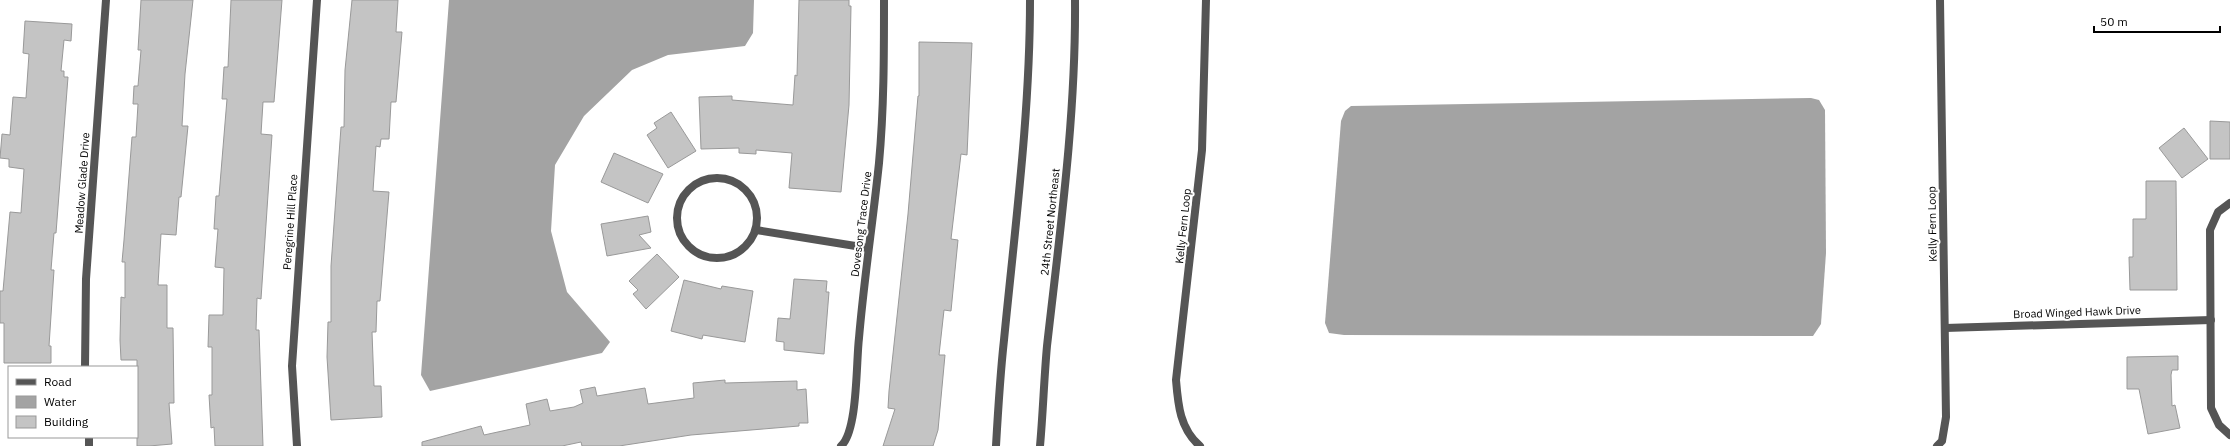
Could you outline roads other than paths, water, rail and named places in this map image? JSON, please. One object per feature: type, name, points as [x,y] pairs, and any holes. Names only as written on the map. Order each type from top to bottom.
[{"type":"street","name":"Meadow Glade Drive","points":[[85,366],[86,279],[106,0]]},
{"type":"street","name":"Peregrine Hill Place","points":[[297,446],[292,366],[317,0]]},
{"type":"street","name":"Dovesong Trace Drive","points":[[841,446],[847,441],[852,422],[868,248],[879,162],[884,58],[884,0]]},
{"type":"street","points":[[996,446],[1003,341],[1021,183],[1030,49],[1030,0]]},
{"type":"street","name":"24th Street Northeast","points":[[1040,446],[1047,349],[1066,180],[1075,50],[1075,0]]},
{"type":"street","name":"Kelly Fern Loop","points":[[1200,446],[1194,441],[1182,421],[1178,403],[1176,380],[1202,150],[1206,0]]},
{"type":"street","name":"Kelly Fern Loop","points":[[1937,446],[1942,441],[1946,417],[1940,0]]},
{"type":"street","points":[[712,178],[725,179],[738,184],[748,192],[755,203],[758,216],[756,230],[746,246],[729,257],[716,259],[702,256],[691,249],[682,239],[677,227],[677,213],[681,200],[694,186],[712,178]]},
{"type":"street","points":[[2230,203],[2218,212],[2210,230],[2211,408],[2219,425],[2230,435]]},
{"type":"street","points":[[756,230],[868,248]]},
{"type":"street","name":"Broad Winged Hawk Drive","points":[[1945,328],[2211,320]]},
{"type":"water","points":[[449,0],[754,0],[753,33],[745,46],[668,55],[632,70],[584,116],[555,165],[551,231],[567,292],[610,342],[602,353],[430,391],[421,375]]},
{"type":"water","points":[[1811,98],[1819,100],[1825,110],[1826,253],[1821,324],[1813,336],[1344,335],[1329,333],[1325,323],[1341,121],[1345,111],[1351,106]]}]
